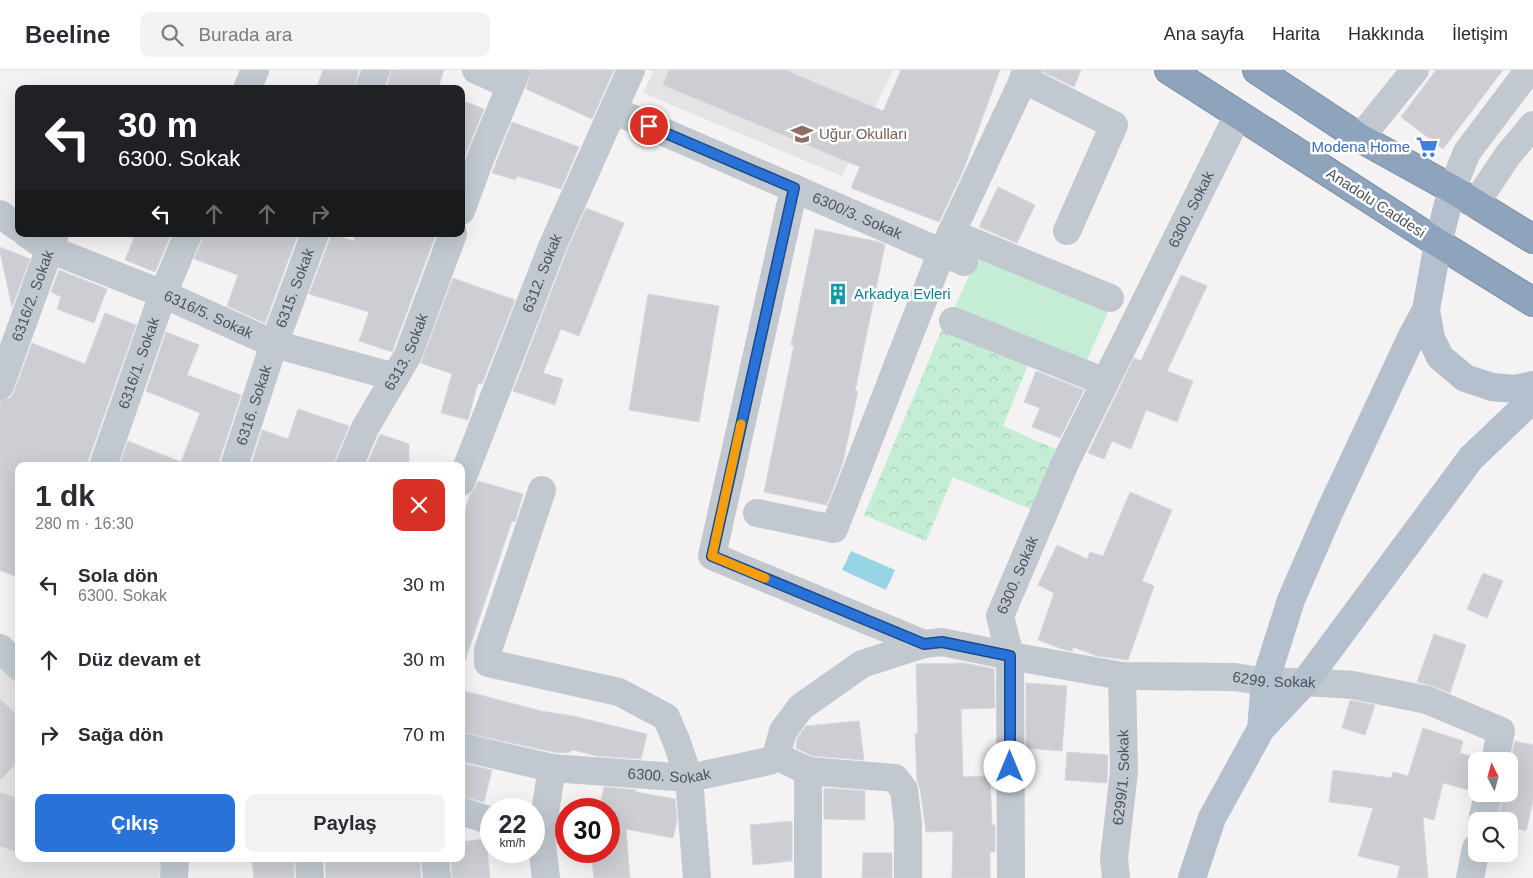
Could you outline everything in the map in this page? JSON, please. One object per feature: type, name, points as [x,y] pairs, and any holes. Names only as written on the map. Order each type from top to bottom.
[{"type":"highway","name":"Anadolu Caddesi","points":[[1168,70],[1438,244],[1533,302]]},
{"type":"highway","points":[[1257,70],[1360,138],[1452,189],[1533,239]]},
{"type":"main road","points":[[1260,729],[1266,682],[1290,600],[1412,336],[1426,310],[1438,244],[1452,189]]},
{"type":"main road","points":[[1426,310],[1431,338],[1440,357],[1465,378],[1492,387],[1515,389],[1533,385]]},
{"type":"main road","points":[[1192,878],[1212,818],[1260,729],[1305,682],[1471,458],[1533,399]]},
{"type":"street","points":[[249,85],[255,70]]},
{"type":"street","points":[[370,85],[376,70]]},
{"type":"street","points":[[465,201],[513,77],[476,70]]},
{"type":"street","name":"6312. Sokak","points":[[465,472],[552,247],[631,70]]},
{"type":"street","points":[[1360,138],[1415,70]]},
{"type":"street","points":[[1452,189],[1467,152],[1529,70]]},
{"type":"street","points":[[758,514],[834,529],[1025,75],[1114,124],[1067,232]]},
{"type":"street","name":"6300/3. Sokak","points":[[613,110],[794,188],[952,249],[1110,298]]},
{"type":"street","name":"6300. Sokak","points":[[1011,878],[1010,656],[1000,616],[1066,461],[1238,115]]},
{"type":"street","points":[[1475,204],[1508,155],[1533,125]]},
{"type":"street","points":[[794,188],[712,556],[924,644]]},
{"type":"street","points":[[0,214],[15,225]]},
{"type":"street","name":"6316/1. Sokak","points":[[104,462],[163,294],[187,237]]},
{"type":"street","name":"6315. Sokak","points":[[274,344],[314,237]]},
{"type":"street","name":"6313. Sokak","points":[[351,462],[365,428],[408,355],[452,237]]},
{"type":"street","name":"6316/5. Sokak","points":[[44,239],[274,344],[395,377]]},
{"type":"street","name":"6316/2. Sokak","points":[[0,386],[44,239]]},
{"type":"street","points":[[953,321],[1105,382]]},
{"type":"street","name":"6316. Sokak","points":[[235,462],[274,344]]},
{"type":"street","points":[[542,490],[488,650],[488,663],[619,692],[666,717],[676,740],[688,778],[696,878]]},
{"type":"street","points":[[908,878],[908,824],[904,790],[895,778],[808,771],[776,756],[783,731],[801,707],[862,664],[924,644],[942,642],[1010,656]]},
{"type":"street","name":"6299. Sokak","points":[[1010,656],[1122,676],[1235,677],[1266,682],[1305,682],[1353,686],[1427,700],[1501,732],[1497,752]]},
{"type":"street","name":"6299/1. Sokak","points":[[1116,878],[1114,858],[1124,772],[1122,676]]},
{"type":"street","name":"6300. Sokak","points":[[465,748],[552,768],[688,778],[769,761],[776,756]]},
{"type":"street","points":[[545,800],[552,768]]},
{"type":"street","points":[[808,771],[808,878]]},
{"type":"street","points":[[465,812],[480,817]]},
{"type":"street","points":[[174,878],[175,862]]},
{"type":"street","points":[[309,862],[310,878]]},
{"type":"street","points":[[435,862],[437,878]]},
{"type":"street","points":[[1470,878],[1473,862]]},
{"type":"street","points":[[543,863],[546,878]]},
{"type":"shaded area","name":"Uğur Okulları","points":[[654,70],[893,70],[842,176],[643,93]]},
{"type":"shaded area","points":[[0,660],[15,674],[15,862],[164,862],[159,878],[0,878]]},
{"type":"green space","points":[[982,247],[1111,305],[1084,367],[954,309]]},
{"type":"green space","points":[[942,329],[1028,365],[1003,426],[1060,451],[1035,511],[953,477],[926,541],[864,515]]},
{"type":"water","points":[[851,551],[895,570],[886,590],[842,570]]},
{"type":"building","points":[[323,70],[359,70],[355,85],[317,85]]},
{"type":"building","points":[[391,70],[444,70],[439,85],[387,85]]},
{"type":"building","points":[[532,70],[614,70],[592,119],[526,89]]},
{"type":"building","points":[[669,70],[785,70],[883,111],[901,70],[1000,70],[963,171],[939,222],[851,188],[860,167],[663,85]]},
{"type":"building","points":[[1043,70],[1081,70],[1074,87],[1043,72]]},
{"type":"building","points":[[1436,70],[1503,70],[1443,149],[1401,117]]},
{"type":"building","points":[[465,102],[484,109],[465,156]]},
{"type":"building","points":[[512,122],[579,147],[561,189],[517,176],[516,180],[492,173]]},
{"type":"building","points":[[998,187],[1035,205],[1017,243],[979,227]]},
{"type":"building","points":[[586,208],[624,223],[579,336],[561,329],[543,373],[563,379],[555,405],[513,391],[566,253]]},
{"type":"building","points":[[815,229],[879,242],[885,245],[855,391],[858,391],[843,462],[827,505],[764,492]]},
{"type":"building","points":[[132,237],[170,237],[155,272],[125,260],[134,238]]},
{"type":"building","points":[[202,237],[297,237],[265,323],[227,306],[238,275],[194,259]]},
{"type":"building","points":[[330,237],[340,237],[354,241],[355,237],[435,237],[392,352],[359,341],[369,312],[309,294]]},
{"type":"building","points":[[0,247],[30,259],[12,307],[0,252]]},
{"type":"building","points":[[59,270],[107,289],[94,323],[57,309],[61,297],[51,292]]},
{"type":"building","points":[[1181,275],[1207,286],[1167,371],[1193,381],[1177,422],[1146,410],[1131,449],[1112,441],[1104,459],[1088,453],[1134,358],[1141,361]]},
{"type":"building","points":[[453,278],[515,300],[482,384],[478,383],[468,420],[441,413],[452,374],[421,363]]},
{"type":"building","points":[[648,294],[719,306],[699,422],[629,410]]},
{"type":"building","points":[[105,313],[136,325],[88,462],[15,462],[15,576],[0,570],[0,401],[10,398],[14,392],[32,343],[85,364]]},
{"type":"building","points":[[166,332],[199,345],[187,375],[241,395],[219,462],[181,462],[200,413],[146,391]]},
{"type":"building","points":[[1036,371],[1084,390],[1060,438],[1032,427],[1040,408],[1024,402]]},
{"type":"building","points":[[298,409],[349,426],[335,462],[252,462],[262,430],[288,439]]},
{"type":"building","points":[[380,434],[409,444],[409,462],[368,462]]},
{"type":"building","points":[[128,441],[181,462],[120,462]]},
{"type":"building","points":[[478,481],[523,494],[515,522],[512,521],[465,661],[465,511],[470,495]]},
{"type":"building","points":[[1130,492],[1172,510],[1142,581],[1154,586],[1128,660],[1097,656],[1073,647],[1072,651],[1065,650],[1038,640],[1054,593],[1038,585],[1057,545],[1087,559],[1090,552],[1103,556]]},
{"type":"building","points":[[1483,573],[1503,581],[1487,618],[1467,609]]},
{"type":"building","points":[[1434,634],[1466,645],[1450,693],[1417,682]]},
{"type":"building","points":[[964,663],[994,669],[995,708],[961,709],[963,777],[990,776],[992,825],[995,825],[995,852],[990,852],[990,878],[952,878],[953,831],[926,832],[920,788],[917,781],[915,734],[918,734],[916,664]]},
{"type":"building","points":[[1026,683],[1067,686],[1062,751],[1026,748]]},
{"type":"building","points":[[465,691],[541,711],[573,716],[647,734],[641,759],[597,756],[573,750],[567,753],[553,752],[465,733]]},
{"type":"building","points":[[0,699],[15,713],[15,765],[0,780]]},
{"type":"building","points":[[1350,700],[1375,705],[1365,735],[1342,728]]},
{"type":"building","points":[[859,721],[864,760],[812,756],[796,748],[797,738],[806,726]]},
{"type":"building","points":[[1423,728],[1463,741],[1460,753],[1468,755],[1468,790],[1443,783],[1434,820],[1423,817],[1428,878],[1397,878],[1400,866],[1358,856],[1373,808],[1329,802],[1333,770],[1391,778],[1393,772],[1408,776]]},
{"type":"building","points":[[1515,741],[1533,745],[1533,801],[1526,831],[1518,829],[1518,812],[1500,812],[1502,802],[1518,802],[1518,752],[1512,752]]},
{"type":"building","points":[[1067,752],[1108,755],[1107,783],[1065,780]]},
{"type":"building","points":[[465,764],[492,770],[485,798],[480,798],[480,801],[465,797]]},
{"type":"building","points":[[604,787],[636,790],[636,792],[675,799],[677,820],[673,838],[626,829],[630,878],[594,878],[592,863],[620,863],[620,798],[602,798]]},
{"type":"building","points":[[824,788],[865,791],[865,820],[824,819]]},
{"type":"building","points":[[0,792],[15,798],[15,852],[0,846]]},
{"type":"building","points":[[792,821],[792,861],[753,865],[750,825]]},
{"type":"building","points":[[480,840],[480,863],[488,863],[490,878],[452,878],[451,862],[465,862],[465,842]]},
{"type":"building","points":[[863,853],[892,853],[892,878],[862,878]]},
{"type":"building","points":[[252,862],[294,862],[294,878],[254,878]]},
{"type":"building","points":[[325,862],[420,862],[421,878],[326,878]]},
{"type":"slow traffic","points":[[741,424],[712,556],[765,578]]},
{"type":"place","name":"Uğur Okulları","points":[[802,134]]},
{"type":"place","name":"Modena Home","points":[[1427,147]]},
{"type":"place","name":"Arkadya Evleri","points":[[838,294]]},
{"type":"route","points":[[649,126],[794,188],[712,556],[924,644],[942,642],[1010,656],[1010,767]]}]
